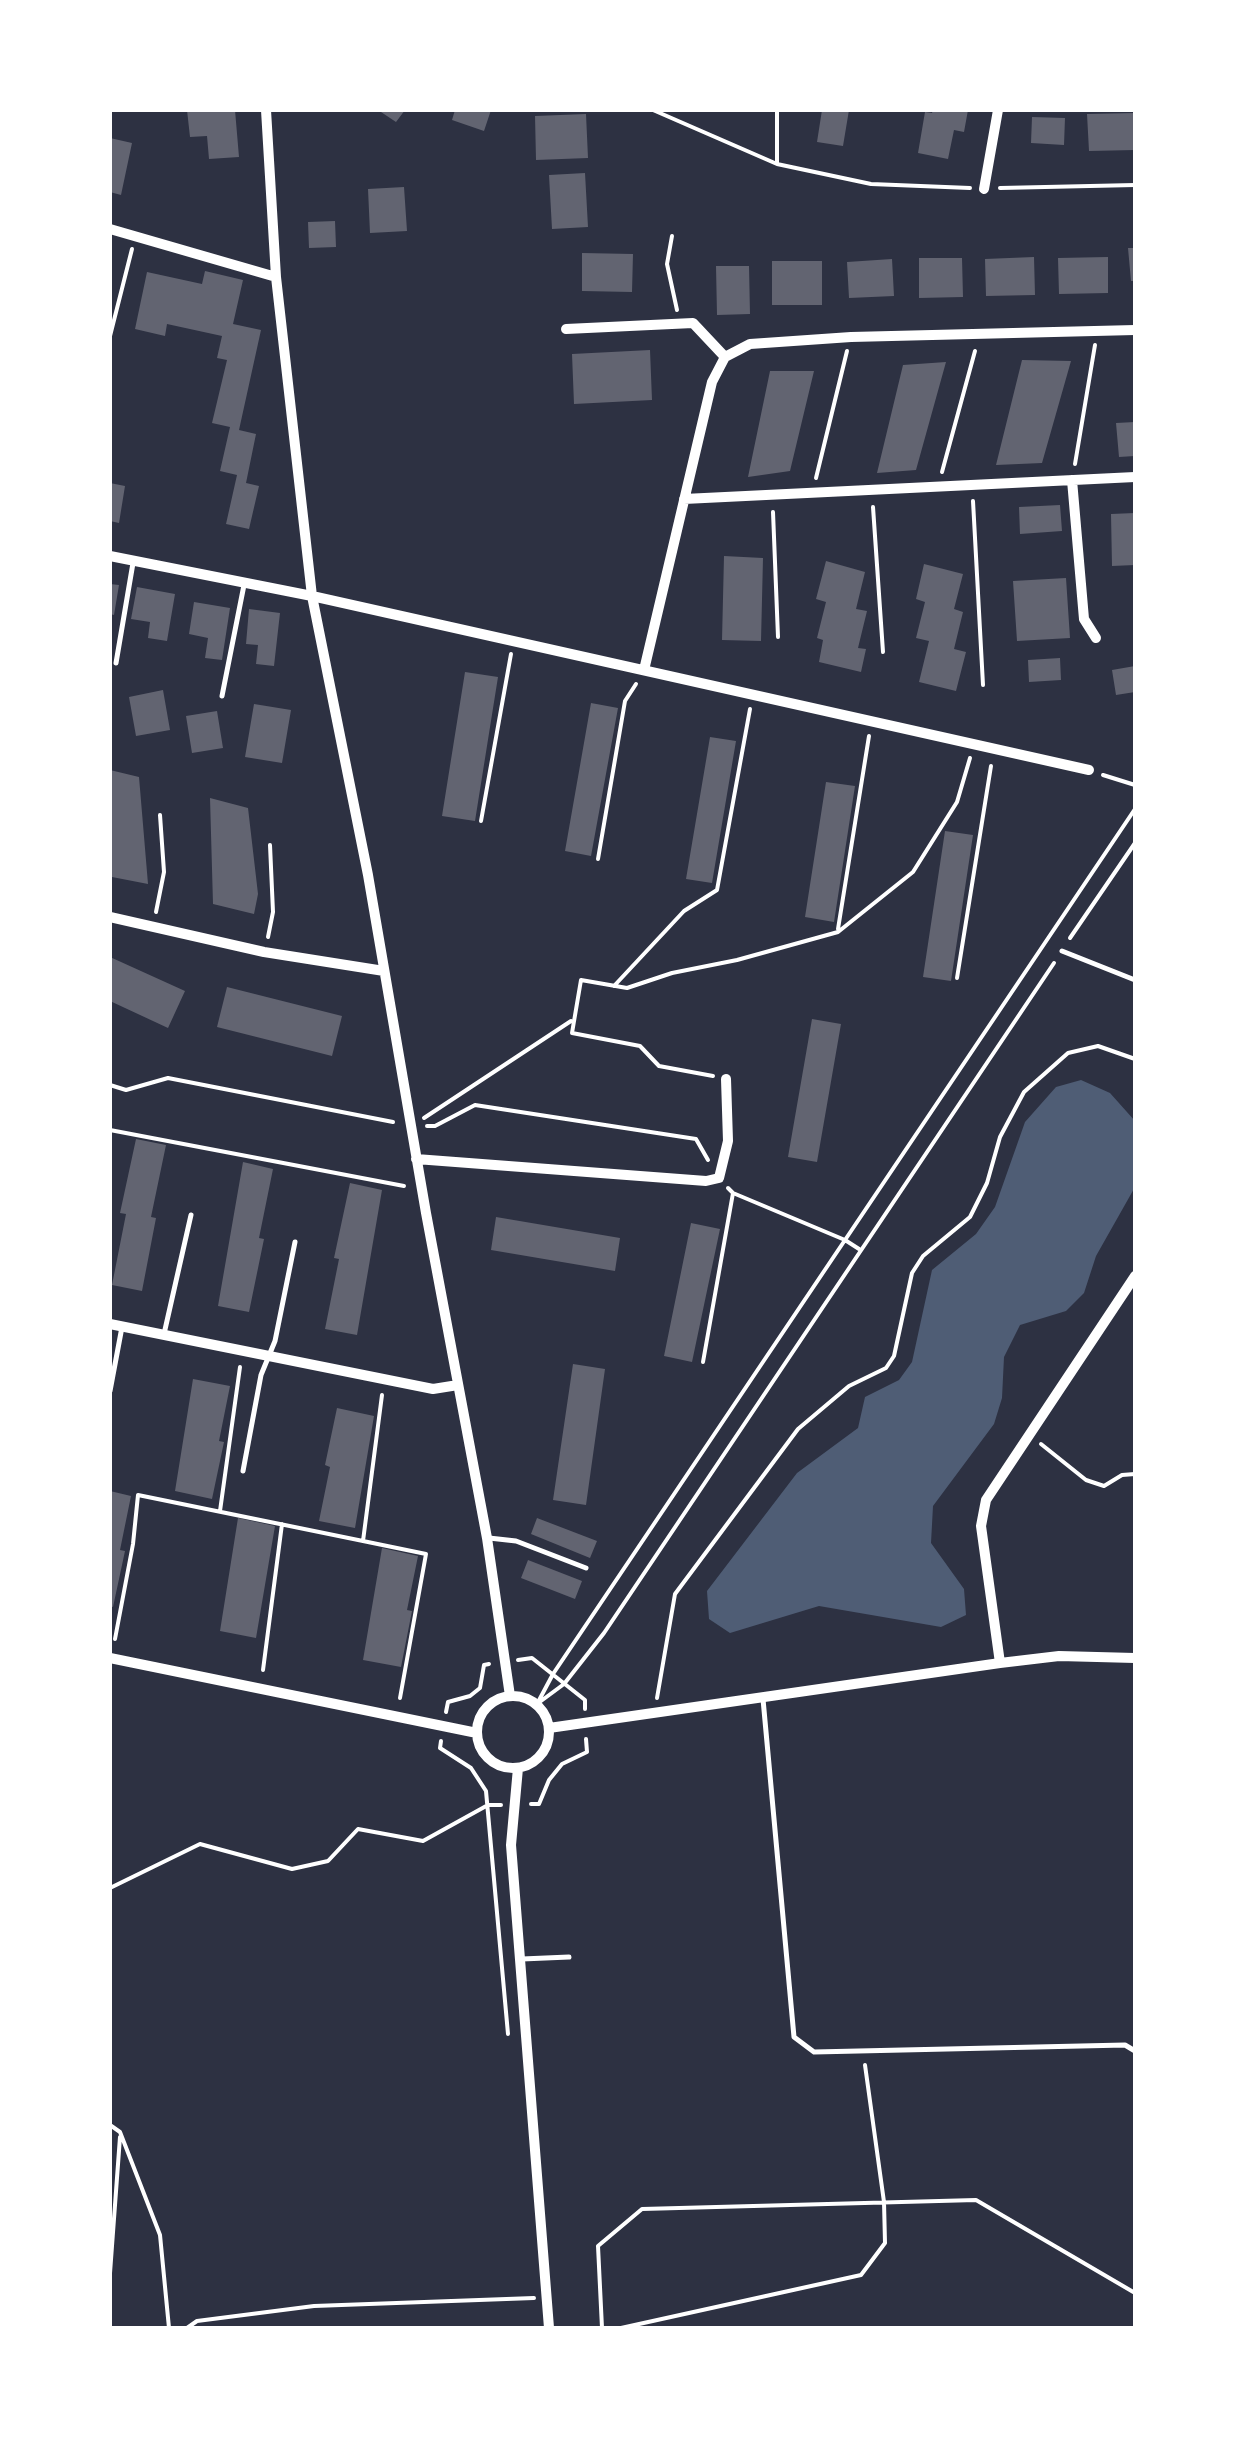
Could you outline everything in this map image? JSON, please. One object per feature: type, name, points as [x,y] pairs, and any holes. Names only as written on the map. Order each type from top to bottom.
[{"type":"street","points":[[266,110],[276,277],[312,596],[487,1538],[510,1696]]},
{"type":"street","points":[[984,188],[998,110]]},
{"type":"street","points":[[110,230],[276,277]]},
{"type":"street","points":[[566,329],[693,324],[724,357]]},
{"type":"street","points":[[644,670],[712,382],[724,357],[750,344],[851,337],[1135,330]]},
{"type":"street","points":[[684,499],[1135,478]]},
{"type":"street","points":[[1072,480],[1084,618],[1096,638]]},
{"type":"street","points":[[110,556],[312,596],[1089,770]]},
{"type":"street","points":[[110,917],[264,952],[384,971]]},
{"type":"street","points":[[416,1158],[718,1178],[728,1141],[726,1079]]},
{"type":"street","points":[[1000,1663],[981,1526],[986,1500],[1135,1276]]},
{"type":"street","points":[[116,1325],[433,1390],[458,1385]]},
{"type":"street","points":[[550,1728],[1000,1663],[1060,1656],[1135,1658]]},
{"type":"street","points":[[110,1658],[477,1733]]},
{"type":"street","points":[[510,1696],[538,1704],[550,1728],[546,1748],[539,1758],[518,1768],[494,1763],[479,1745],[477,1733],[484,1710],[492,1702],[510,1696]]},
{"type":"street","points":[[518,1768],[512,1845],[549,2328]]},
{"type":"lane","points":[[116,663],[133,560]]},
{"type":"lane","points":[[222,696],[244,582]]},
{"type":"lane","points":[[1062,951],[1135,980]]},
{"type":"lane","points":[[164,1336],[191,1216]]},
{"type":"lane","points":[[242,1472],[261,1375],[269,1358],[295,1242]]},
{"type":"lane","points":[[110,1392],[116,1325]]},
{"type":"lane","points":[[487,1538],[516,1540],[586,1568]]},
{"type":"lane","points":[[763,1698],[794,2037],[814,2052],[1125,2045],[1135,2050]]},
{"type":"lane","points":[[520,1959],[569,1957]]},
{"type":"path","points":[[653,110],[776,164],[872,184],[984,188],[1135,185]]},
{"type":"path","points":[[776,164],[777,110]]},
{"type":"path","points":[[110,336],[136,235]]},
{"type":"path","points":[[672,236],[667,264],[679,324]]},
{"type":"path","points":[[1072,480],[1097,331]]},
{"type":"path","points":[[938,488],[980,332]]},
{"type":"path","points":[[812,494],[851,337]]},
{"type":"path","points":[[972,486],[983,685]]},
{"type":"path","points":[[872,491],[882,652]]},
{"type":"path","points":[[772,496],[778,637]]},
{"type":"path","points":[[481,821],[514,641]]},
{"type":"path","points":[[598,859],[626,702],[644,670]]},
{"type":"path","points":[[614,986],[684,911],[717,890],[752,694]]},
{"type":"path","points":[[838,932],[872,721]]},
{"type":"path","points":[[726,1079],[659,1066],[640,1046],[572,1033],[581,980],[627,988],[838,932],[913,872],[957,802],[974,744]]},
{"type":"path","points":[[958,978],[994,748]]},
{"type":"path","points":[[1089,770],[1135,785]]},
{"type":"path","points":[[538,1704],[553,1674],[1135,809]]},
{"type":"path","points":[[154,926],[164,872],[160,815]]},
{"type":"path","points":[[538,1704],[564,1684],[604,1632],[1135,843]]},
{"type":"path","points":[[264,952],[273,912],[270,845]]},
{"type":"path","points":[[411,1126],[572,1020]]},
{"type":"path","points":[[658,1712],[656,1688],[675,1594],[798,1429],[850,1386],[886,1368],[894,1356],[912,1273],[923,1256],[970,1217],[988,1183],[1000,1137],[1024,1092],[1068,1053],[1098,1046],[1135,1058]]},
{"type":"path","points":[[110,1085],[126,1090],[168,1078],[411,1126],[435,1126],[475,1105],[696,1139],[718,1178],[733,1193],[861,1250]]},
{"type":"path","points":[[110,1130],[399,1188],[421,1183]]},
{"type":"path","points":[[703,1362],[733,1193]]},
{"type":"path","points":[[220,1511],[242,1352]]},
{"type":"path","points":[[363,1541],[384,1381]]},
{"type":"path","points":[[1030,1435],[1086,1480],[1104,1486],[1122,1475],[1135,1474]]},
{"type":"path","points":[[114,1639],[133,1544],[138,1495],[220,1511],[426,1554],[400,1698]]},
{"type":"path","points":[[263,1670],[282,1524]]},
{"type":"path","points":[[110,1888],[200,1844],[292,1870],[328,1861],[358,1829],[423,1841],[488,1806],[538,1804],[562,1764],[587,1752],[586,1724],[584,1700],[532,1658],[484,1664],[480,1688],[470,1696],[448,1702],[440,1748],[471,1768],[486,1792],[488,1806]]},
{"type":"path","points":[[622,2328],[861,2275],[885,2242],[884,2202],[863,2050]]},
{"type":"path","points":[[110,2125],[120,2132],[160,2235],[169,2328]]},
{"type":"path","points":[[110,2272],[120,2132]]},
{"type":"path","points":[[602,2328],[598,2246],[642,2209],[976,2200],[1135,2293]]},
{"type":"path","points":[[187,2328],[197,2321],[314,2306],[546,2297]]},
{"type":"water","points":[[1081,1080],[1110,1093],[1135,1121],[1135,1187],[1096,1256],[1084,1293],[1066,1311],[1020,1325],[1004,1357],[1002,1398],[994,1424],[933,1506],[931,1543],[964,1589],[966,1615],[941,1627],[819,1606],[730,1633],[709,1619],[707,1591],[797,1473],[858,1428],[865,1397],[899,1380],[912,1362],[932,1270],[976,1234],[995,1207],[1025,1122],[1056,1087]]},
{"type":"building","points":[[187,110],[235,110],[239,157],[209,159],[207,136],[190,137]]},
{"type":"building","points":[[378,110],[405,110],[396,122]]},
{"type":"building","points":[[455,110],[491,110],[484,131],[452,120]]},
{"type":"building","points":[[822,110],[849,110],[843,146],[817,142]]},
{"type":"building","points":[[968,110],[964,132],[954,130],[948,159],[918,153],[925,112]]},
{"type":"building","points":[[1135,113],[1135,150],[1089,151],[1087,114]]},
{"type":"building","points":[[586,114],[588,158],[536,160],[535,116]]},
{"type":"building","points":[[1032,117],[1065,118],[1064,145],[1031,143]]},
{"type":"building","points":[[110,138],[132,143],[121,195],[110,192]]},
{"type":"building","points":[[585,173],[588,227],[552,229],[549,175]]},
{"type":"building","points":[[404,187],[407,231],[370,233],[368,189]]},
{"type":"building","points":[[335,221],[336,247],[309,248],[308,222]]},
{"type":"building","points":[[1128,248],[1135,248],[1135,281],[1131,281]]},
{"type":"building","points":[[582,253],[633,254],[632,292],[582,291]]},
{"type":"building","points":[[1034,257],[1035,295],[986,296],[985,259]]},
{"type":"building","points":[[1108,257],[1108,293],[1059,294],[1058,258]]},
{"type":"building","points":[[919,258],[962,258],[963,297],[919,298]]},
{"type":"building","points":[[892,259],[894,296],[849,298],[847,262]]},
{"type":"building","points":[[772,261],[822,261],[822,305],[772,305]]},
{"type":"building","points":[[716,266],[749,266],[750,314],[717,315]]},
{"type":"building","points":[[205,271],[243,280],[233,324],[261,330],[239,430],[256,434],[246,483],[259,486],[249,529],[226,524],[237,475],[220,471],[230,427],[212,423],[227,360],[217,358],[222,336],[167,324],[165,336],[135,329],[147,272],[202,284]]},
{"type":"building","points":[[650,350],[652,400],[574,404],[572,354]]},
{"type":"building","points":[[1022,360],[1071,361],[1042,463],[996,465]]},
{"type":"building","points":[[946,362],[916,470],[877,473],[903,365]]},
{"type":"building","points":[[770,371],[814,371],[790,471],[748,477]]},
{"type":"building","points":[[1135,422],[1135,456],[1119,457],[1116,423]]},
{"type":"building","points":[[110,483],[125,486],[119,523],[110,521]]},
{"type":"building","points":[[1060,505],[1062,531],[1020,534],[1019,507]]},
{"type":"building","points":[[1135,513],[1135,565],[1112,566],[1111,514]]},
{"type":"building","points":[[724,556],[763,558],[761,641],[722,640]]},
{"type":"building","points":[[826,561],[865,572],[856,609],[867,611],[858,648],[866,649],[861,672],[819,662],[823,640],[817,638],[826,602],[816,599]]},
{"type":"building","points":[[924,564],[963,574],[954,609],[963,612],[954,649],[966,652],[956,691],[919,682],[929,641],[916,638],[925,602],[916,599]]},
{"type":"building","points":[[1066,578],[1070,638],[1017,641],[1013,581]]},
{"type":"building","points":[[110,584],[119,585],[114,615],[110,614]]},
{"type":"building","points":[[137,587],[175,594],[167,641],[148,638],[150,622],[131,619]]},
{"type":"building","points":[[194,602],[230,608],[222,660],[205,658],[208,638],[189,634]]},
{"type":"building","points":[[249,609],[280,613],[274,666],[256,664],[258,645],[246,644]]},
{"type":"building","points":[[1060,658],[1061,680],[1029,682],[1028,660]]},
{"type":"building","points":[[1135,666],[1135,692],[1116,695],[1112,670]]},
{"type":"building","points":[[465,672],[498,677],[475,821],[442,816]]},
{"type":"building","points":[[163,690],[170,730],[136,736],[129,697]]},
{"type":"building","points":[[591,703],[618,708],[591,856],[565,851]]},
{"type":"building","points":[[254,704],[291,710],[282,763],[245,757]]},
{"type":"building","points":[[217,711],[223,748],[192,753],[186,716]]},
{"type":"building","points":[[710,737],[736,741],[712,883],[686,879]]},
{"type":"building","points":[[110,770],[139,777],[148,884],[112,877]]},
{"type":"building","points":[[826,782],[855,786],[834,922],[805,917]]},
{"type":"building","points":[[210,798],[248,808],[258,894],[254,914],[213,904]]},
{"type":"building","points":[[945,831],[973,835],[951,981],[923,977]]},
{"type":"building","points":[[110,957],[185,991],[168,1028],[110,1001]]},
{"type":"building","points":[[227,987],[342,1016],[332,1056],[217,1027]]},
{"type":"building","points":[[812,1019],[841,1024],[817,1162],[788,1157]]},
{"type":"building","points":[[136,1139],[166,1145],[151,1217],[156,1218],[142,1291],[112,1285],[126,1214],[120,1213]]},
{"type":"building","points":[[243,1162],[273,1169],[249,1312],[218,1306]]},
{"type":"building","points":[[350,1183],[382,1190],[357,1335],[325,1329],[339,1259],[334,1258]]},
{"type":"building","points":[[496,1217],[620,1238],[615,1271],[491,1250]]},
{"type":"building","points":[[691,1223],[720,1229],[692,1362],[664,1356]]},
{"type":"building","points":[[573,1364],[605,1369],[586,1505],[553,1500]]},
{"type":"building","points":[[193,1379],[230,1386],[212,1499],[175,1491]]},
{"type":"building","points":[[337,1408],[374,1416],[355,1528],[319,1521]]},
{"type":"building","points":[[110,1491],[131,1496],[113,1607],[110,1606]]},
{"type":"building","points":[[238,1518],[275,1526],[256,1638],[220,1631]]},
{"type":"building","points":[[537,1518],[597,1541],[590,1558],[531,1534]]},
{"type":"building","points":[[382,1548],[418,1556],[401,1667],[363,1660]]},
{"type":"building","points":[[528,1560],[582,1581],[575,1599],[521,1578]]}]
